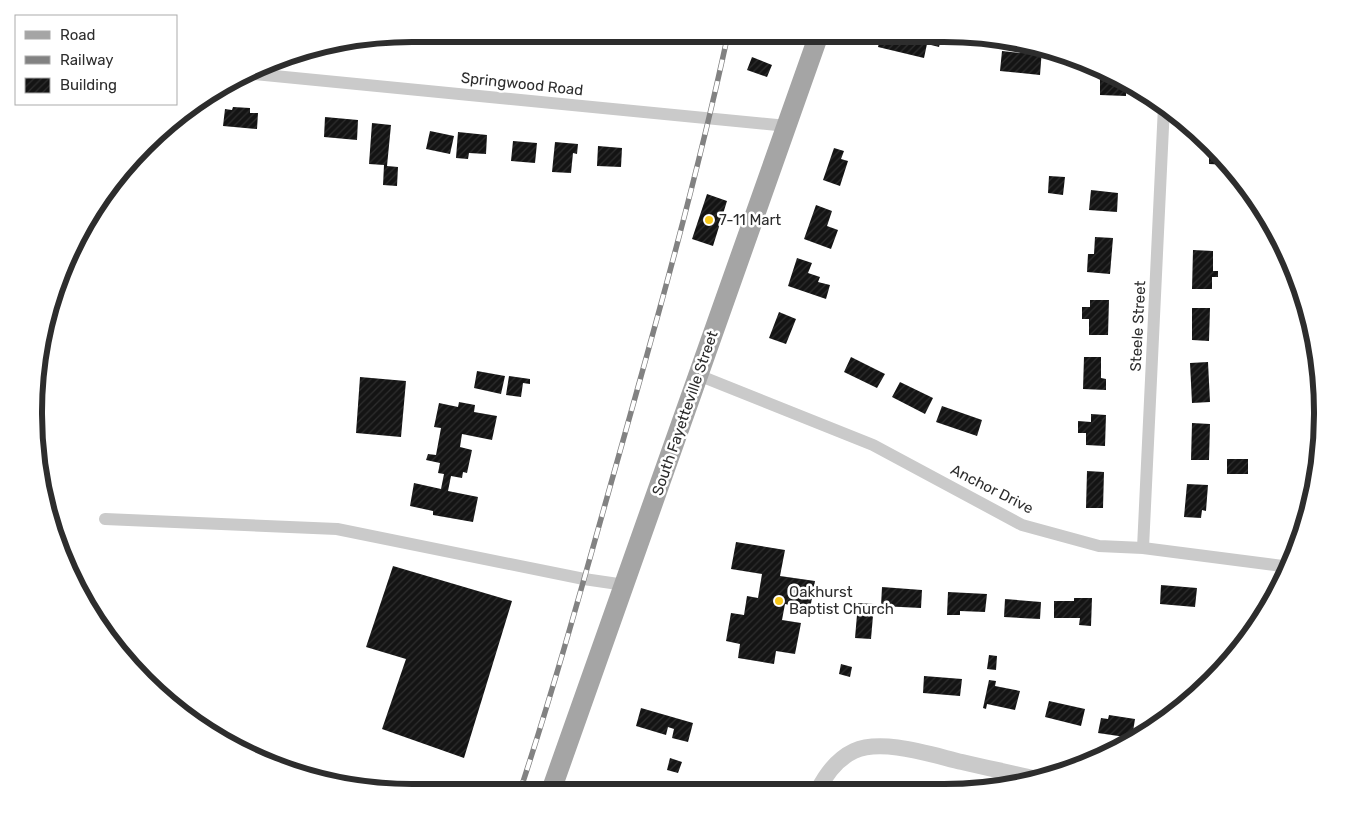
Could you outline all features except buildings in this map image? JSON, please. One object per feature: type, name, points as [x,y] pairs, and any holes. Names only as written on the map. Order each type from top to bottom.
[{"type":"main road","name":"South Fayetteville Street","points":[[555,784],[817,42]]},
{"type":"street","name":"Springwood Road","points":[[263,75],[787,126]]},
{"type":"street","name":"Steele Street","points":[[1143,548],[1164,115]]},
{"type":"street","name":"Anchor Drive","points":[[698,375],[874,445],[1022,525],[1099,546],[1143,548],[1281,566]]},
{"type":"street","points":[[105,519],[337,529],[584,579],[624,585]]},
{"type":"street","points":[[821,784],[826,775],[844,757],[855,750],[873,747],[908,750],[1020,775]]},
{"type":"railway","points":[[522,784],[570,627],[662,302],[690,195],[726,42]]},
{"type":"place","name":"7-11 Mart","points":[[709,220]]},
{"type":"place","name":"Oakhurst Baptist Church","points":[[779,601]]}]
